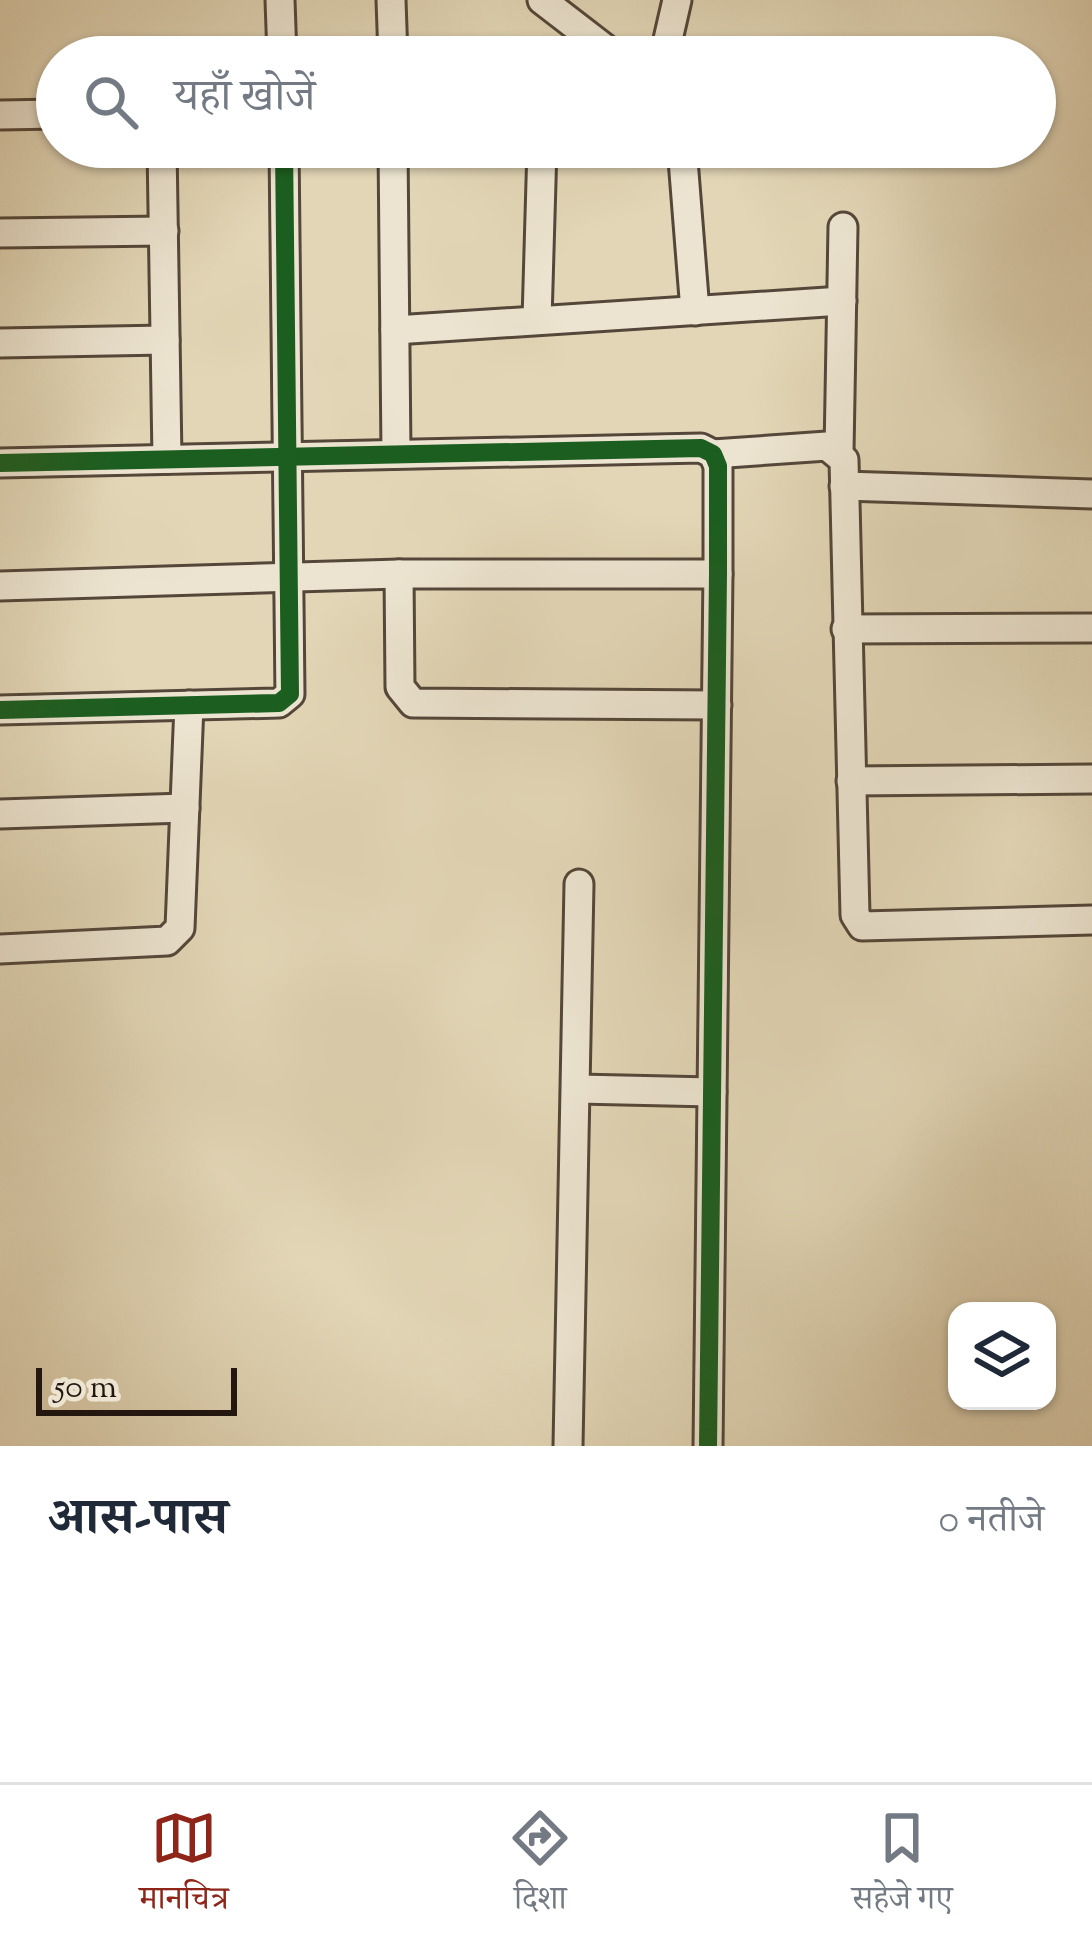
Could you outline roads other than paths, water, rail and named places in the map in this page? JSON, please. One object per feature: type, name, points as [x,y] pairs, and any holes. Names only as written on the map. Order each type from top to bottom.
[{"type":"street","points":[[280,0],[281,36]]},
{"type":"street","points":[[392,0],[392,36]]},
{"type":"street","points":[[542,0],[589,36]]},
{"type":"street","points":[[669,36],[677,0]]},
{"type":"street","points":[[0,116],[36,115]]},
{"type":"street","points":[[162,168],[167,459]]},
{"type":"street","points":[[0,710],[285,700],[292,685],[284,168]]},
{"type":"street","points":[[393,168],[396,454]]},
{"type":"street","points":[[537,320],[541,168]]},
{"type":"street","points":[[684,168],[695,310]]},
{"type":"street","points":[[843,227],[839,452],[844,486],[855,915],[862,926],[1092,920]]},
{"type":"street","points":[[0,233],[164,231]]},
{"type":"street","points":[[394,330],[842,301]]},
{"type":"street","points":[[0,343],[165,340]]},
{"type":"street","points":[[0,463],[701,448],[713,454],[826,446],[839,452]]},
{"type":"street","points":[[708,1446],[718,574],[718,466],[713,454]]},
{"type":"street","points":[[844,486],[1092,494]]},
{"type":"street","points":[[0,586],[399,574],[718,574]]},
{"type":"street","points":[[399,574],[400,687],[413,703],[717,705]]},
{"type":"street","points":[[846,629],[1092,628]]},
{"type":"street","points":[[0,949],[167,941],[174,936],[180,928],[189,705]]},
{"type":"street","points":[[851,781],[1092,779]]},
{"type":"street","points":[[0,814],[185,808]]},
{"type":"street","points":[[568,1446],[579,884]]},
{"type":"street","points":[[578,1089],[712,1092]]}]
